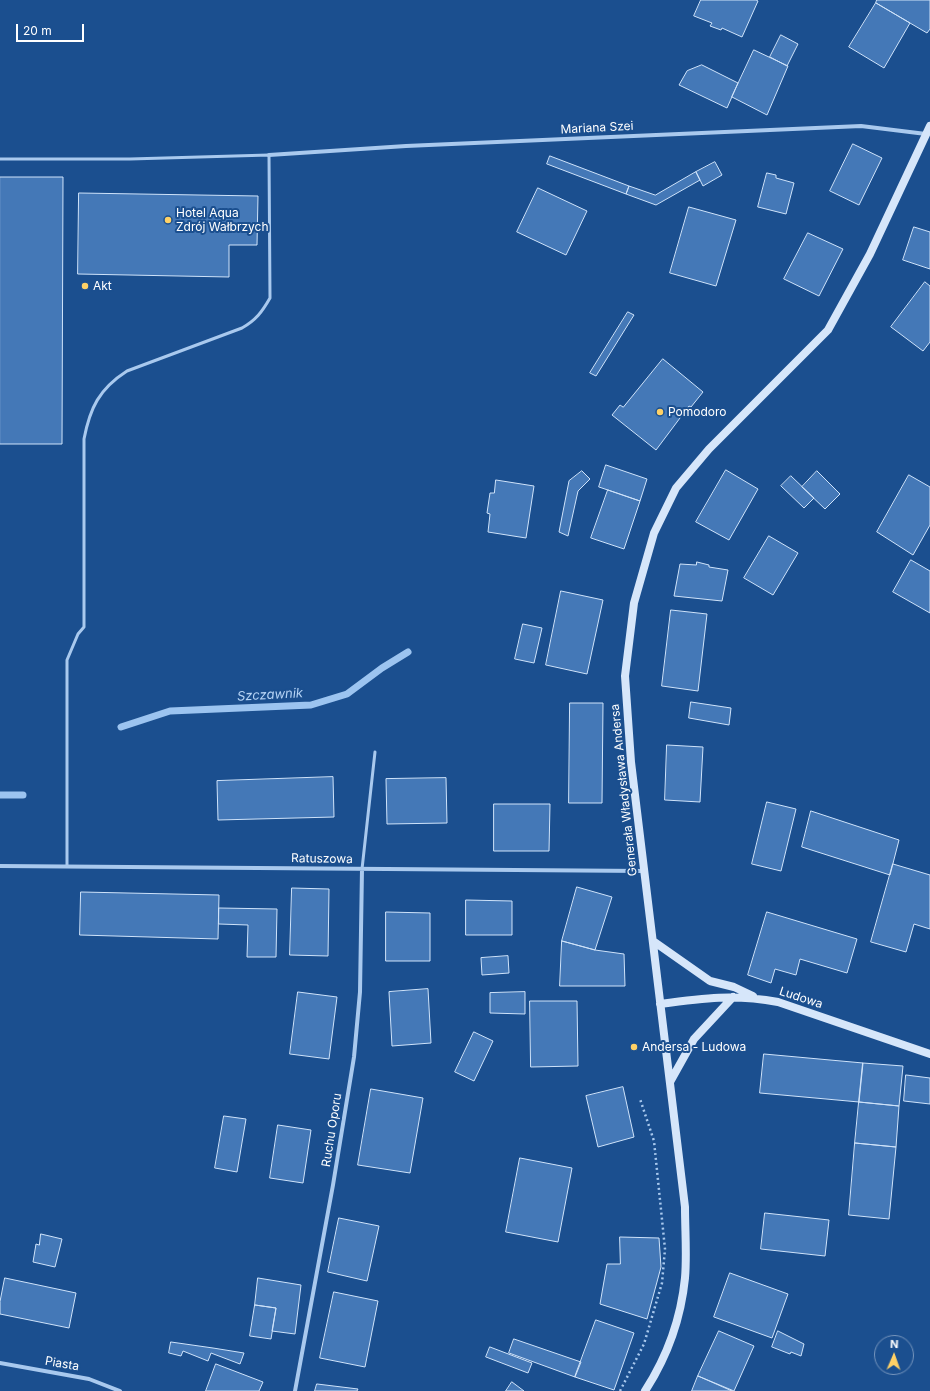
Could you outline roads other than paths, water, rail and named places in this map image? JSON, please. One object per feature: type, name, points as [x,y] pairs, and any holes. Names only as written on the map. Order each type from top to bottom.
[{"type":"street","name":"Mariana Szei","points":[[269,155],[414,146],[861,126],[926,134]]},
{"type":"street","name":"Generała Władysława Andersa","points":[[646,1391],[659,1369],[676,1326],[685,1278],[685,1207],[631,762],[626,676],[634,603],[654,533],[676,488],[709,449],[828,330],[870,254],[930,126]]},
{"type":"street","name":"Ratuszowa","points":[[0,866],[644,872]]},
{"type":"street","name":"Ruchu Oporu","points":[[295,1391],[333,1185],[354,1057],[360,992],[362,869]]},
{"type":"street","points":[[653,941],[710,981],[734,987],[757,998]]},
{"type":"street","name":"Ludowa","points":[[660,1004],[712,997],[757,998],[778,1002],[930,1054]]},
{"type":"street","points":[[670,1082],[694,1039],[733,997]]},
{"type":"street","name":"Piasta","points":[[0,1363],[89,1379],[120,1391]]},
{"type":"lane","points":[[0,159],[130,159],[269,155],[270,298],[263,311],[254,320],[242,328],[127,371],[112,380],[104,390],[89,416],[84,439],[84,626],[78,634],[67,660],[68,866]]},
{"type":"lane","points":[[362,869],[375,752]]},
{"type":"waterway","name":"Szczawnik","points":[[121,727],[170,711],[311,705],[347,694],[382,668],[408,652]]},
{"type":"waterway","name":"Szczawnik","points":[[0,795],[23,795]]},
{"type":"place","name":"Hotel Aqua Zdrój Wałbrzych","points":[[168,220]]},
{"type":"place","name":"Akt","points":[[85,286]]},
{"type":"place","name":"Pomodoro","points":[[660,412]]},
{"type":"place","name":"Andersa - Ludowa","points":[[634,1047]]}]
